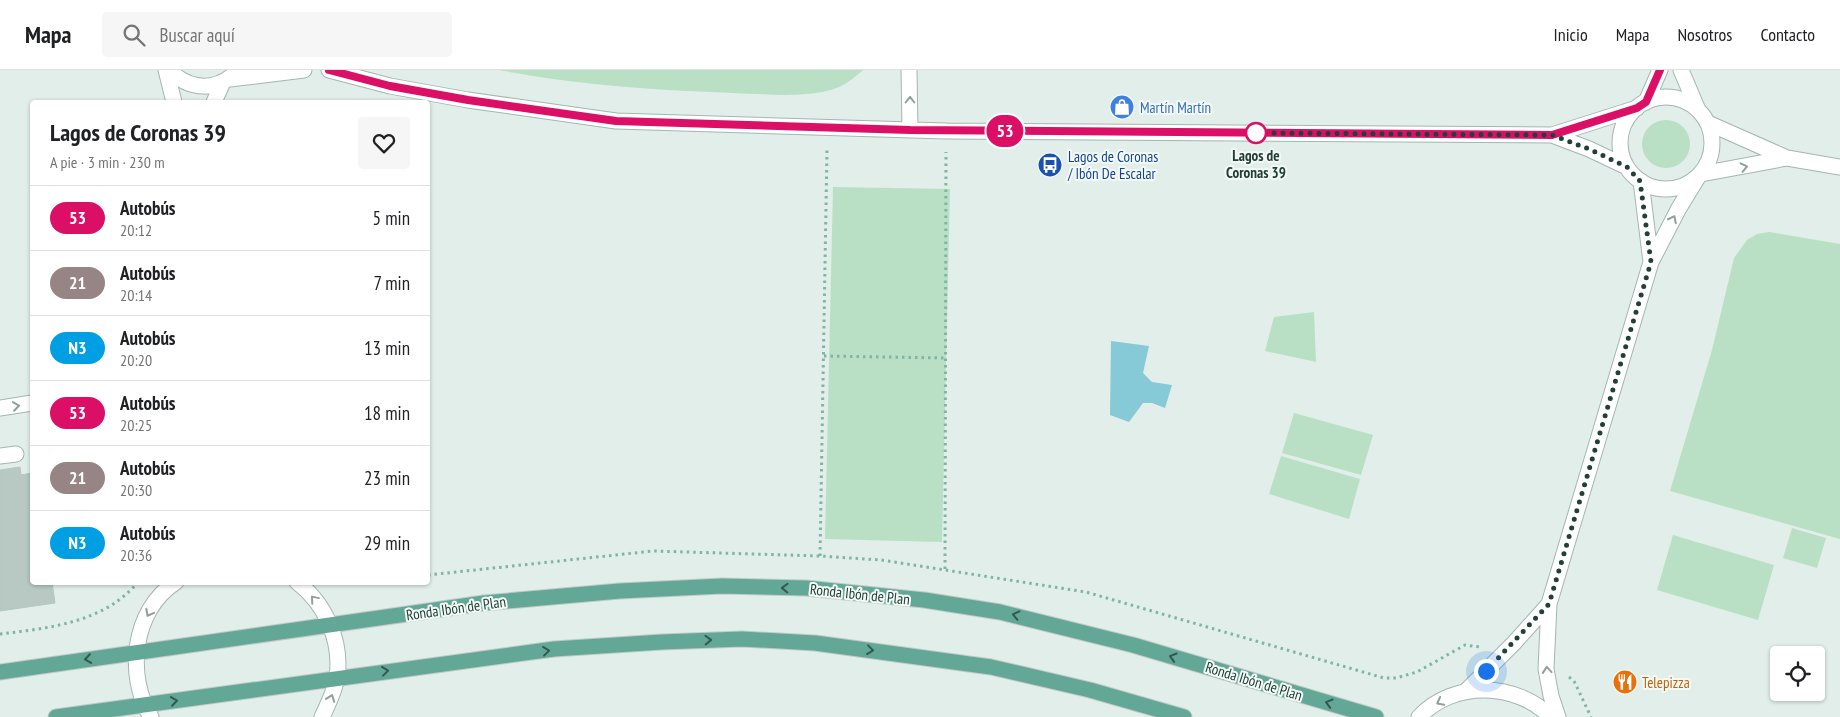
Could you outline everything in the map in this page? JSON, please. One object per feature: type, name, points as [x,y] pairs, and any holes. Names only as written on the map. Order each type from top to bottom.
[{"type":"main road","name":"Ronda Ibón de Plan","points":[[0,672],[484,603],[611,592],[722,586],[806,588],[924,600],[1000,612],[1133,645],[1376,717]]},
{"type":"main road","points":[[56,717],[148,711],[337,678],[554,650],[662,642],[742,639],[816,643],[991,667],[1090,690],[1184,717]]},
{"type":"street","points":[[168,70],[184,81],[196,86],[210,86],[230,77],[304,70]]},
{"type":"street","points":[[168,70],[174,100]]},
{"type":"street","points":[[329,70],[390,86],[468,100],[616,121],[828,128],[946,131],[1552,135],[1659,98],[1673,98],[1687,102],[1698,110]]},
{"type":"street","points":[[910,70],[910,130]]},
{"type":"street","points":[[1660,70],[1641,105],[1628,118],[1623,130],[1621,142],[1622,156],[1627,167],[1640,181],[1655,188],[1670,189],[1685,185],[1699,175],[1786,158]]},
{"type":"street","points":[[1558,717],[1551,696],[1546,669],[1549,604],[1651,262],[1679,208],[1708,162],[1712,149],[1712,136],[1708,123],[1698,110],[1681,70]]},
{"type":"street","points":[[215,100],[230,77]]},
{"type":"street","points":[[1708,123],[1786,158],[1840,167]]},
{"type":"street","points":[[1552,135],[1589,149],[1627,167]]},
{"type":"street","points":[[1640,181],[1651,262]]},
{"type":"street","points":[[0,408],[30,403]]},
{"type":"street","points":[[0,456],[16,454]]},
{"type":"street","points":[[148,711],[138,688],[136,652],[142,627],[154,604],[172,585]]},
{"type":"street","points":[[301,585],[320,606],[336,642],[337,678],[331,699],[322,717]]},
{"type":"street","points":[[1465,692],[1514,643],[1549,604]]},
{"type":"street","points":[[1419,717],[1441,700],[1465,692],[1492,690],[1519,695],[1542,708],[1551,717]]},
{"type":"path","points":[[820,556],[828,128]]},
{"type":"path","points":[[945,569],[946,131]]},
{"type":"path","points":[[824,356],[945,358]]},
{"type":"path","points":[[0,634],[48,628],[96,615],[136,585]]},
{"type":"path","points":[[1565,675],[1574,681],[1591,717]]},
{"type":"green space","points":[[499,70],[863,70],[848,82],[831,90],[807,94],[782,95],[616,86],[557,80]]},
{"type":"green space","points":[[1661,120],[1671,120],[1680,124],[1686,130],[1689,135],[1689,153],[1680,164],[1671,168],[1661,168],[1652,164],[1646,158],[1642,149],[1642,139],[1646,130],[1652,124]]},
{"type":"green space","points":[[833,187],[950,189],[942,542],[825,539]]},
{"type":"green space","points":[[1769,232],[1840,244],[1840,539],[1670,491],[1712,350],[1734,258],[1747,240],[1757,234]]},
{"type":"green space","points":[[1314,312],[1316,362],[1265,351],[1274,317]]},
{"type":"green space","points":[[1294,413],[1373,435],[1361,475],[1282,453]]},
{"type":"green space","points":[[1281,456],[1360,479],[1349,519],[1269,494]]},
{"type":"green space","points":[[1792,528],[1826,538],[1817,568],[1783,558]]},
{"type":"green space","points":[[1673,535],[1774,565],[1758,620],[1657,590]]},
{"type":"water","points":[[1111,341],[1149,346],[1143,373],[1152,382],[1172,385],[1165,408],[1152,403],[1143,403],[1129,422],[1110,415]]},
{"type":"building","points":[[20,467],[21,475],[30,473],[30,585],[52,585],[55,603],[0,611],[0,470]]},
{"type":"bus line","name":"53","points":[[329,70],[390,86],[468,100],[616,121],[910,130],[1552,135],[1637,108],[1646,102],[1660,70]]},
{"type":"place","name":"Martín Martín","points":[[1122,107]]},
{"type":"place","name":"Lagos de Coronas 39","points":[[1256,133]]},
{"type":"place","name":"Lagos de Coronas / Ibón De Escalar","points":[[1050,165]]},
{"type":"place","name":"Telepizza","points":[[1625,682]]},
{"type":"route","points":[[1256,133],[1552,135],[1589,149],[1627,167],[1640,181],[1651,262],[1549,604],[1486,671]]}]
